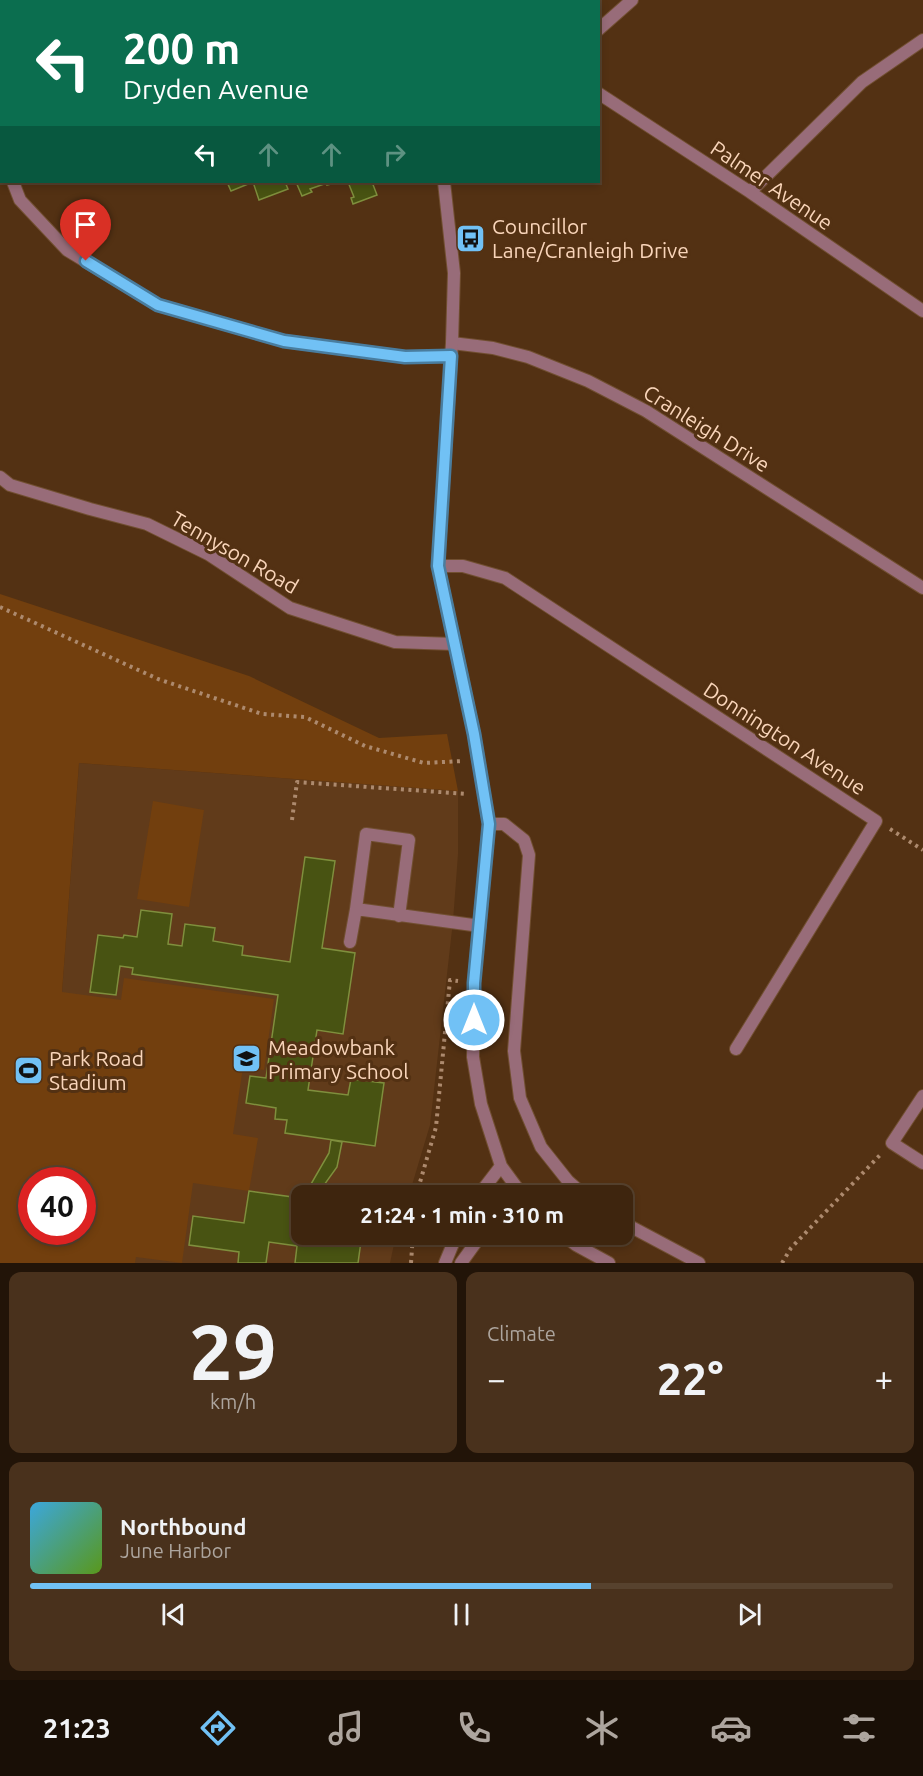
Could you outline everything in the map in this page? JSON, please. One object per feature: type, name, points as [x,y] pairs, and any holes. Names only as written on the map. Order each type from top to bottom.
[{"type":"street","points":[[600,28],[632,0]]},
{"type":"street","points":[[750,192],[862,82],[923,40]]},
{"type":"street","name":"Palmer Avenue","points":[[600,94],[750,192],[923,311]]},
{"type":"street","name":"Cranleigh Drive","points":[[13,183],[20,200],[68,250],[158,305],[284,341],[405,357],[451,350],[493,348],[528,357],[588,381],[636,406],[923,588]]},
{"type":"street","points":[[444,183],[454,273],[438,566],[479,761],[489,824],[474,983],[473,1057],[481,1104],[501,1166],[516,1185]]},
{"type":"street","name":"Tennyson Road","points":[[0,477],[10,485],[90,510],[147,524],[208,554],[291,608],[395,642],[454,644]]},
{"type":"street","name":"Donnington Avenue","points":[[438,566],[463,566],[505,578],[876,821],[736,1049]]},
{"type":"street","points":[[489,824],[504,824],[524,840],[529,855],[514,1051],[520,1098],[541,1147],[573,1185]]},
{"type":"street","points":[[350,942],[366,834],[409,840],[399,916]]},
{"type":"street","points":[[356,909],[480,926]]},
{"type":"street","points":[[923,1096],[892,1143],[923,1163]]},
{"type":"street","points":[[486,1185],[501,1166]]},
{"type":"street","points":[[633,1228],[699,1263]]},
{"type":"street","points":[[445,1263],[452,1245]]},
{"type":"street","points":[[461,1263],[474,1245]]},
{"type":"street","points":[[576,1245],[609,1263]]},
{"type":"path","points":[[0,607],[158,679],[262,714],[305,717],[365,746],[424,763],[479,761]]},
{"type":"path","points":[[292,820],[297,782],[484,794]]},
{"type":"path","points":[[876,821],[923,850]]},
{"type":"path","points":[[419,1185],[436,1127],[450,980],[474,983]]},
{"type":"path","points":[[782,1263],[791,1248],[892,1143]]},
{"type":"path","points":[[411,1263],[412,1245]]},
{"type":"shaded area","points":[[0,594],[249,676],[379,738],[447,734],[458,791],[79,763],[62,992],[121,1000],[124,978],[274,999],[264,1070],[243,1067],[233,1134],[258,1138],[249,1191],[193,1183],[182,1263],[136,1257],[135,1263],[0,1263]]},
{"type":"shaded area","name":"Meadowbank Primary School","points":[[79,763],[458,791],[458,854],[453,921],[430,1125],[412,1185],[291,1185],[291,1245],[394,1245],[390,1263],[41,1263],[65,1245],[96,1245],[96,1167],[49,1167]]},
{"type":"shaded area","points":[[153,801],[204,810],[189,907],[137,899]]},
{"type":"building","points":[[227,183],[251,183],[231,191]]},
{"type":"building","points":[[253,183],[285,183],[288,189],[259,200]]},
{"type":"building","points":[[296,183],[327,183],[310,189],[312,192],[302,196]]},
{"type":"building","points":[[348,183],[372,183],[377,195],[353,204],[351,198],[354,197]]},
{"type":"building","points":[[305,857],[335,861],[322,948],[355,953],[343,1034],[317,1030],[308,1090],[348,1095],[351,1079],[384,1083],[375,1146],[285,1133],[287,1120],[275,1119],[276,1108],[246,1103],[250,1076],[266,1078],[278,995],[132,974],[133,968],[120,966],[116,995],[90,992],[98,935],[137,937],[141,910],[172,914],[168,944],[182,946],[185,924],[215,928],[213,941],[243,946],[242,955],[290,962]]},
{"type":"building","points":[[331,1140],[342,1142],[337,1167],[324,1185],[311,1185],[311,1184],[329,1153]]},
{"type":"building","points":[[249,1191],[291,1197],[291,1245],[360,1245],[358,1263],[295,1263],[297,1246],[269,1242],[266,1263],[238,1263],[239,1252],[189,1245],[193,1216],[244,1223]]},
{"type":"place","name":"Councillor Lane/Cranleigh Drive","points":[[471,238]]},
{"type":"place","name":"Meadowbank Primary School","points":[[247,1059]]},
{"type":"place","name":"Park Road Stadium","points":[[28,1070]]},
{"type":"route","points":[[86,261],[158,305],[284,341],[405,357],[451,356],[438,566],[474,734],[489,824],[474,983],[474,1020]]}]
